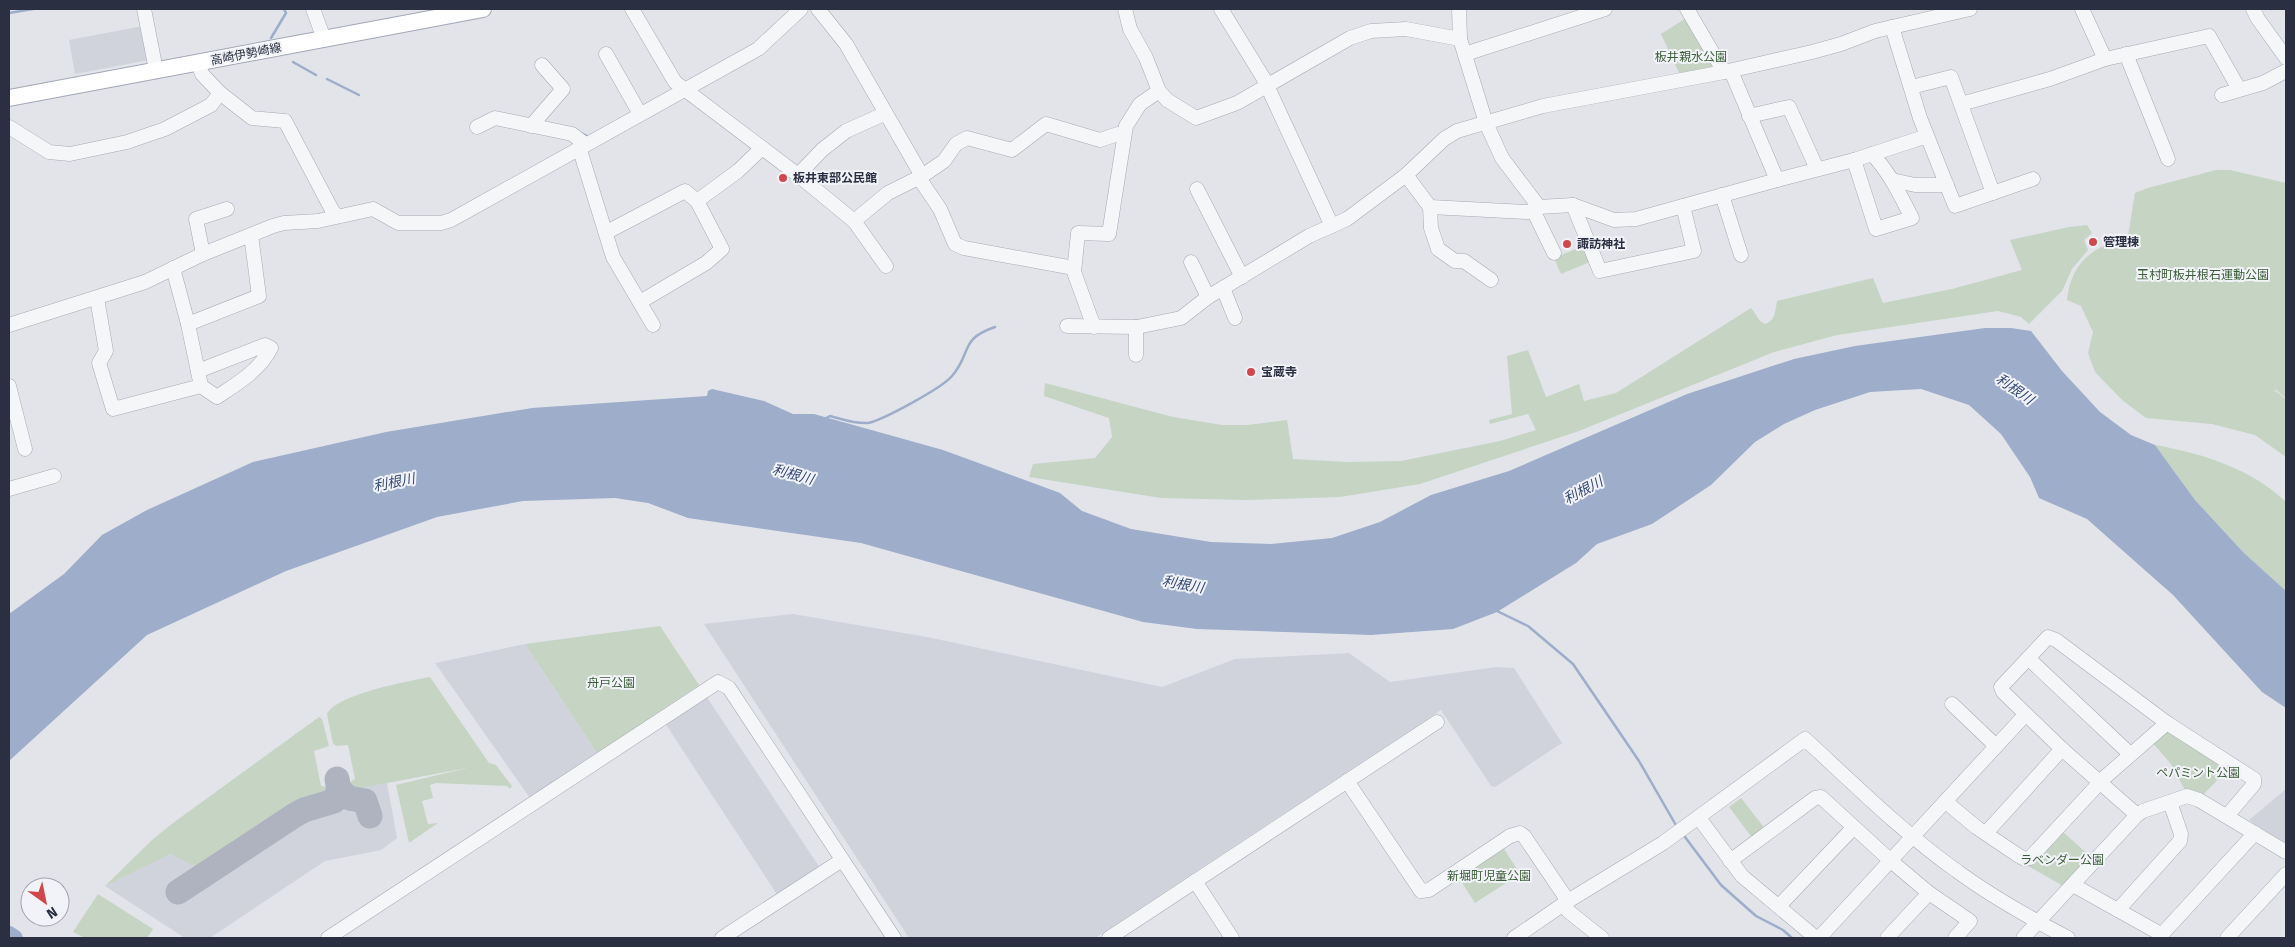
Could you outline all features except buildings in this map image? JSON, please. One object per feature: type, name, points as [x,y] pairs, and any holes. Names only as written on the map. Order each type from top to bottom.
[{"type":"main road","name":"高崎伊勢崎線","points":[[9,98],[324,39],[419,15],[483,9]]},
{"type":"street","points":[[144,9],[156,70]]},
{"type":"street","points":[[313,9],[324,39]]},
{"type":"street","points":[[632,9],[672,79],[798,175],[854,221],[886,266]]},
{"type":"street","points":[[9,325],[145,282],[203,254],[284,223],[318,221],[373,209],[398,223],[446,222],[471,210],[582,145],[758,49],[801,9]]},
{"type":"street","points":[[818,9],[846,44],[884,114],[922,176],[921,181],[940,209],[953,240],[960,247],[1074,268]]},
{"type":"street","points":[[1125,9],[1130,29],[1146,58],[1158,91],[1166,100],[1196,118],[1237,103],[1350,38],[1371,31],[1406,29],[1460,39]]},
{"type":"street","points":[[1221,9],[1267,86],[1332,226]]},
{"type":"street","points":[[1459,9],[1460,39],[1486,123],[1502,158],[1536,209],[1554,253]]},
{"type":"street","points":[[1465,54],[1605,9]]},
{"type":"street","points":[[1687,9],[1728,71],[1750,116],[1777,180]]},
{"type":"street","points":[[1067,326],[1136,327],[1181,318],[1208,297],[1309,236],[1347,219],[1406,175],[1444,139],[1457,131],[1543,106],[1728,71],[1812,52],[1841,44],[1875,31],[1970,9]]},
{"type":"street","points":[[2082,9],[2105,59]]},
{"type":"street","points":[[2253,9],[2258,20],[2286,58]]},
{"type":"street","points":[[1892,27],[1927,136],[1955,206],[2033,178]]},
{"type":"street","points":[[1961,104],[2019,86],[2050,79],[2105,59],[2209,36],[2239,89]]},
{"type":"street","points":[[606,54],[640,114]]},
{"type":"street","points":[[2126,54],[2168,159]]},
{"type":"street","points":[[198,63],[202,74],[220,93],[252,118],[285,121],[333,212],[338,216]]},
{"type":"street","points":[[531,126],[563,89],[542,65]]},
{"type":"street","points":[[2222,95],[2263,83],[2286,71]]},
{"type":"street","points":[[1910,87],[1951,77],[1993,193]]},
{"type":"street","points":[[1094,327],[1074,268],[1078,233],[1109,234],[1126,126],[1140,104],[1158,91]]},
{"type":"street","points":[[9,127],[49,152],[70,154],[127,142],[165,129],[211,105],[220,93]]},
{"type":"street","points":[[1750,116],[1789,107],[1817,169]]},
{"type":"street","points":[[798,175],[822,150],[846,131],[884,114]]},
{"type":"street","points":[[477,127],[495,118],[572,134],[582,145],[613,257],[653,325]]},
{"type":"street","points":[[854,221],[888,193],[922,176],[944,161],[956,144],[967,138],[1012,150],[1046,124],[1100,140],[1118,134],[1123,136]]},
{"type":"street","points":[[1430,207],[1452,210],[1528,212],[1536,209],[1573,205],[1614,220],[1636,219],[1854,160],[1927,136]]},
{"type":"street","points":[[697,201],[738,171],[762,148]]},
{"type":"street","points":[[1854,160],[1876,229],[1912,218],[1892,180],[1872,154]]},
{"type":"street","points":[[1406,175],[1430,207],[1431,228],[1438,249],[1455,261],[1464,261],[1491,280]]},
{"type":"street","points":[[1892,180],[1914,185],[1947,185]]},
{"type":"street","points":[[1196,190],[1242,277]]},
{"type":"street","points":[[607,232],[685,191],[697,201],[722,249],[706,263],[640,302]]},
{"type":"street","points":[[1722,195],[1741,255]]},
{"type":"street","points":[[1573,205],[1600,271],[1694,251],[1683,206]]},
{"type":"street","points":[[203,254],[196,219],[227,209]]},
{"type":"street","points":[[188,324],[259,296],[251,235]]},
{"type":"street","points":[[1191,262],[1208,297]]},
{"type":"street","points":[[173,268],[188,324],[201,386],[217,397],[252,373],[264,362],[271,348],[265,345],[198,371]]},
{"type":"street","points":[[1223,288],[1235,318]]},
{"type":"street","points":[[97,298],[106,351],[99,363],[113,409],[201,386]]},
{"type":"street","points":[[1136,327],[1136,355]]},
{"type":"street","points":[[9,386],[25,449]]},
{"type":"street","points":[[9,489],[54,476]]},
{"type":"street","points":[[2137,815],[2099,783],[2025,715],[2003,692],[2001,687],[2046,638],[2053,638],[2167,723],[2254,780],[2254,784],[2227,816]]},
{"type":"street","points":[[2028,658],[2130,754]]},
{"type":"street","points":[[328,938],[718,682],[729,688],[894,938]]},
{"type":"street","points":[[1952,704],[1996,746]]},
{"type":"street","points":[[1695,822],[1746,880],[1818,938],[2025,715]]},
{"type":"street","points":[[1109,938],[1437,722]]},
{"type":"street","points":[[1946,802],[2019,856],[2025,859],[2030,858],[2099,783],[2167,723]]},
{"type":"street","points":[[1514,938],[1566,903],[1666,842],[1805,739],[1913,837],[1963,876],[2037,922],[2068,938]]},
{"type":"street","points":[[1986,833],[2062,749]]},
{"type":"street","points":[[1347,780],[1421,891],[1429,890],[1510,836],[1520,833],[1524,836],[1566,903],[1568,910],[1602,938]]},
{"type":"street","points":[[1730,862],[1818,796],[1824,799],[1891,861],[1929,893],[1970,921],[1954,938]]},
{"type":"street","points":[[2022,938],[2137,815],[2143,811],[2170,802],[2190,796],[2286,852]]},
{"type":"street","points":[[2118,910],[2180,841],[2181,834],[2170,802]]},
{"type":"street","points":[[1779,906],[1854,827]]},
{"type":"street","points":[[2073,885],[2159,933],[2164,932],[2255,833]]},
{"type":"street","points":[[722,938],[842,860]]},
{"type":"street","points":[[2227,938],[2286,874]]},
{"type":"street","points":[[1195,882],[1232,938]]},
{"type":"street","points":[[1887,938],[1929,893]]},
{"type":"shaded area","points":[[143,26],[149,60],[75,74],[69,40]]},
{"type":"shaded area","points":[[793,614],[927,637],[1162,687],[1235,659],[1349,653],[1390,682],[1496,667],[1514,668],[1562,743],[1495,787],[1491,786],[1441,710],[1095,938],[909,938],[704,624]]},
{"type":"shaded area","points":[[525,644],[597,753],[530,798],[435,663]]},
{"type":"shaded area","points":[[706,696],[820,868],[778,896],[665,723]]},
{"type":"shaded area","points":[[387,783],[397,838],[381,850],[325,861],[210,938],[185,938],[105,886],[171,854],[200,866],[299,801],[329,794],[331,789],[347,786],[350,789]]},
{"type":"shaded area","points":[[2286,789],[2286,848],[2249,820]]},
{"type":"green space","name":"板井親水公園","points":[[1688,17],[1715,69],[1681,77],[1661,34]]},
{"type":"green space","name":"玉村町板井根石運動公園","points":[[2216,170],[2230,170],[2286,183],[2286,398],[2274,390],[2286,399],[2286,457],[2255,435],[2212,424],[2146,418],[2122,400],[2095,372],[2088,353],[2093,332],[2081,306],[2067,300],[2073,275],[2086,258],[2105,245],[2128,236],[2135,193]]},
{"type":"green space","points":[[2087,225],[2092,233],[2084,240],[2088,250],[2072,269],[2062,291],[2029,324],[2021,317],[1998,311],[1837,335],[1774,352],[1579,431],[1420,484],[1340,497],[1246,500],[1161,498],[1029,477],[1033,464],[1095,458],[1112,437],[1109,418],[1044,396],[1045,383],[1173,417],[1222,425],[1247,425],[1287,420],[1293,459],[1347,462],[1401,461],[1500,441],[1536,430],[1528,414],[1490,424],[1489,420],[1512,414],[1507,356],[1528,350],[1546,397],[1579,384],[1584,401],[1616,393],[1751,308],[1760,321],[1765,324],[1773,318],[1777,301],[1873,278],[1883,303],[1952,289],[2022,270],[2010,240]]},
{"type":"green space","points":[[1583,246],[1590,262],[1561,274],[1554,258]]},
{"type":"green space","points":[[2155,445],[2172,448],[2225,464],[2258,480],[2286,502],[2286,591],[2244,553],[2195,500]]},
{"type":"green space","name":"舟戸公園","points":[[660,626],[699,685],[597,753],[525,644]]},
{"type":"green space","points":[[430,677],[489,763],[496,765],[512,786],[510,789],[507,786],[436,783],[430,785],[433,798],[422,801],[428,824],[438,823],[409,843],[396,785],[467,768],[350,790],[347,784],[355,779],[348,745],[337,746],[333,744],[327,714],[333,707],[344,700],[391,685]]},
{"type":"green space","points":[[319,717],[322,719],[329,746],[314,751],[321,786],[329,787],[331,791],[329,794],[299,801],[200,866],[196,867],[171,854],[105,886],[152,840],[173,823]]},
{"type":"green space","name":"ペパミント公園","points":[[2170,731],[2228,769],[2202,796],[2186,792],[2171,764],[2152,742],[2165,732]]},
{"type":"green space","points":[[1741,798],[1766,830],[1753,839],[1729,807]]},
{"type":"green space","name":"ラベンダー公園","points":[[2062,831],[2092,858],[2065,887],[2028,866]]},
{"type":"green space","name":"新堀町児童公園","points":[[1504,849],[1520,874],[1475,903],[1459,878]]},
{"type":"green space","points":[[98,894],[153,929],[147,938],[85,938],[73,932]]},
{"type":"water","name":"利根川","points":[[1985,328],[2011,328],[2031,331],[2062,371],[2100,412],[2131,435],[2155,445],[2195,500],[2244,553],[2286,591],[2286,708],[2262,692],[2173,595],[2087,519],[2039,498],[2030,477],[2001,434],[1969,405],[1921,389],[1870,392],[1815,410],[1784,424],[1755,442],[1711,485],[1652,524],[1597,544],[1576,563],[1497,612],[1453,629],[1371,635],[1197,629],[1143,622],[861,543],[688,518],[648,503],[615,498],[523,501],[437,517],[286,571],[147,635],[9,761],[9,614],[64,574],[102,535],[147,510],[253,462],[386,432],[532,408],[707,396],[708,391],[712,389],[764,401],[793,414],[814,414],[943,450],[1060,493],[1082,511],[1131,529],[1211,542],[1271,544],[1332,538],[1380,522],[1431,495],[1509,471],[1687,394],[1794,359],[1855,346]]},
{"type":"waterway","points":[[9,13],[33,9]]},
{"type":"waterway","points":[[271,38],[286,13],[284,9]]},
{"type":"waterway","points":[[293,62],[316,75]]},
{"type":"waterway","points":[[327,79],[359,95]]},
{"type":"waterway","points":[[579,132],[587,136]]},
{"type":"waterway","points":[[824,419],[830,416],[853,422],[868,423],[912,403],[937,388],[952,376],[976,336],[995,327]]},
{"type":"waterway","points":[[1495,610],[1528,626],[1573,664],[1639,761],[1677,827]]},
{"type":"waterway","points":[[1682,833],[1721,885],[1756,916],[1783,930],[1792,938]]},
{"type":"waterway","points":[[9,934],[15,938]]},
{"type":"taxiway","points":[[178,892],[295,815],[304,810],[334,801],[339,790],[337,779]]},
{"type":"taxiway","points":[[339,790],[349,798],[365,801],[370,816]]},
{"type":"place","name":"板井東部公民館","points":[[783,178]]},
{"type":"place","name":"管理棟","points":[[2093,242]]},
{"type":"place","name":"諏訪神社","points":[[1567,244]]},
{"type":"place","name":"宝蔵寺","points":[[1251,372]]}]
